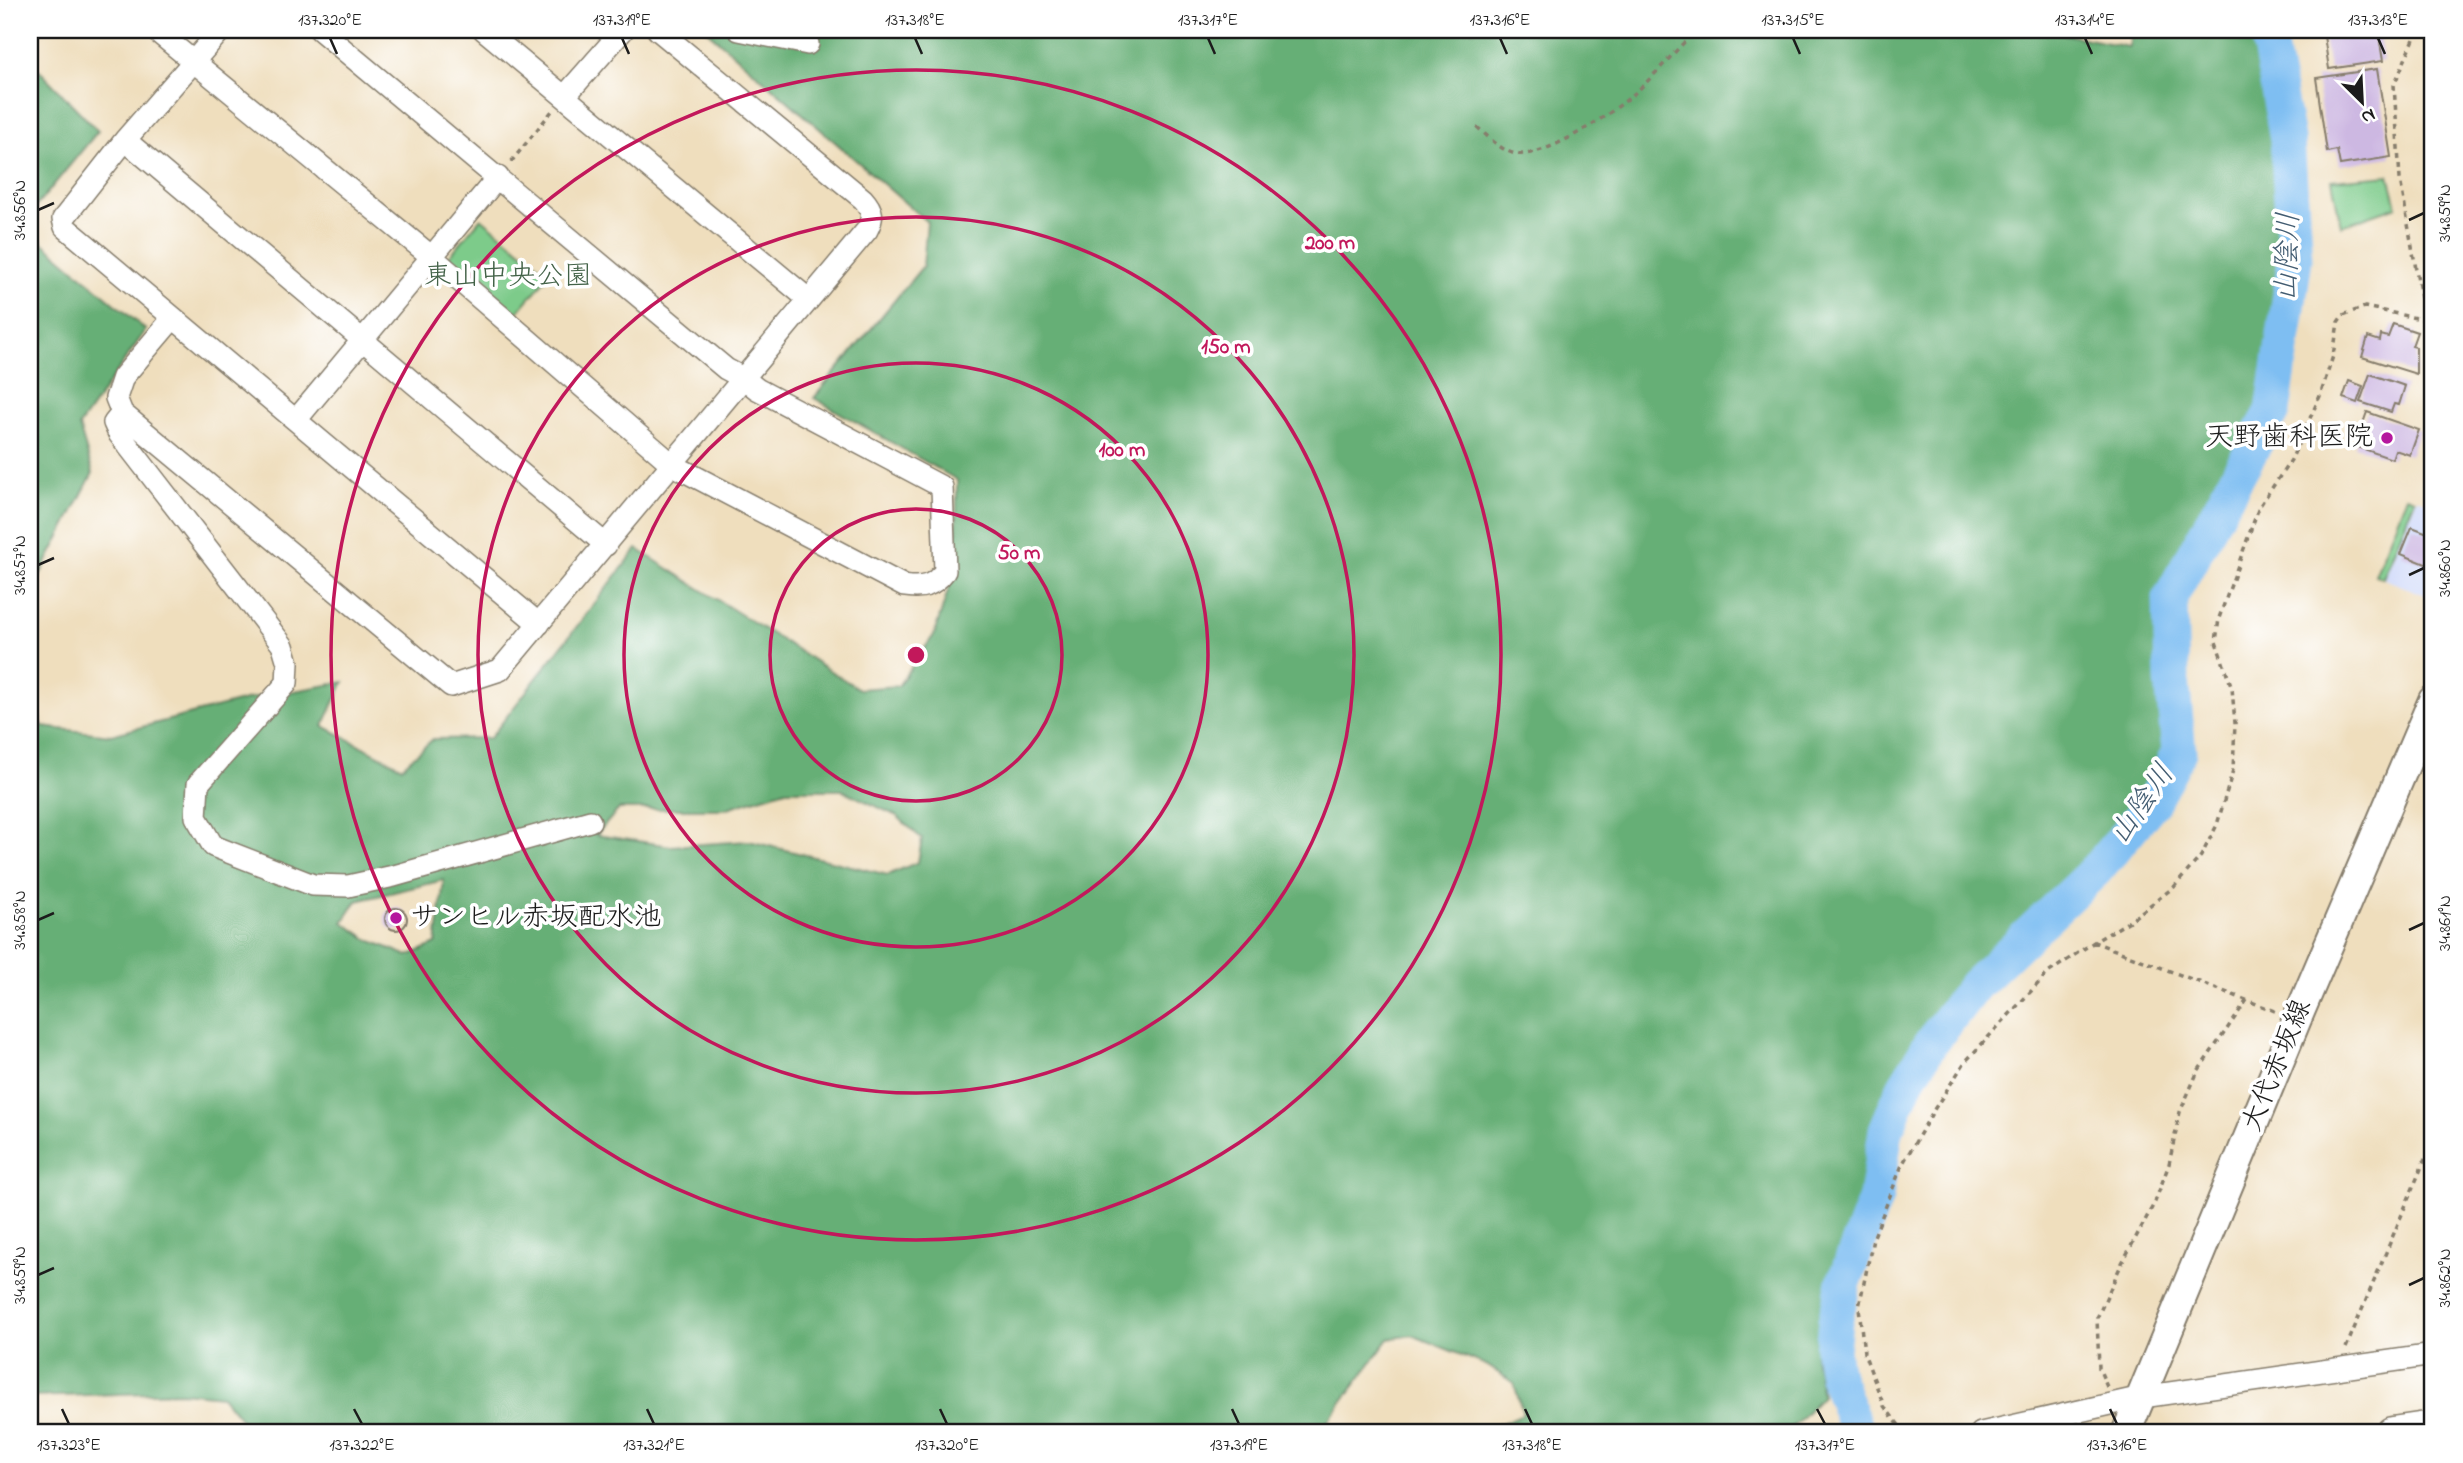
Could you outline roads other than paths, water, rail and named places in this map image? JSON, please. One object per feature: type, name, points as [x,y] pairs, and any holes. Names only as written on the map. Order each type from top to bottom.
[{"type":"highway","points":[[2392,1433],[2433,1427]]},
{"type":"main road","name":"大代赤坂線","points":[[2126,1433],[2297,1019],[2433,700]]},
{"type":"street","points":[[155,30],[432,257],[673,465],[904,586],[928,587],[936,582],[945,571],[942,487],[757,389],[726,369],[320,30]]},
{"type":"street","points":[[221,30],[62,219],[65,227],[539,624]]},
{"type":"street","points":[[484,30],[808,299]]},
{"type":"street","points":[[565,96],[623,30]]},
{"type":"street","points":[[173,318],[123,377],[116,398],[122,413],[451,686],[500,670],[673,465],[867,230],[872,220],[872,208],[863,199],[658,30]]},
{"type":"street","points":[[739,30],[808,44],[803,30]]},
{"type":"street","points":[[125,141],[606,545]]},
{"type":"street","points":[[296,420],[498,177]]},
{"type":"street","points":[[122,413],[114,423],[119,434],[283,646],[288,663],[287,683],[198,784],[196,817],[213,846],[313,885],[348,886],[394,876],[590,821]]},
{"type":"street","points":[[1981,1433],[2143,1397],[2433,1355]]},
{"type":"waterway","name":"山陰川","points":[[1857,1433],[1836,1376],[1832,1351],[1835,1322],[1844,1282],[1876,1197],[1886,1130],[1904,1087],[1932,1041],[1975,985],[2096,870],[2153,802],[2179,752],[2172,679],[2170,598],[2273,411],[2295,259],[2287,139],[2267,30]]},
{"type":"place","name":"天野歯科医院","points":[[2387,438]]},
{"type":"place","name":"サンヒル赤坂配水池","points":[[396,918]]},
{"type":"park label","name":"東山中央公園","points":[[508,277]]}]
